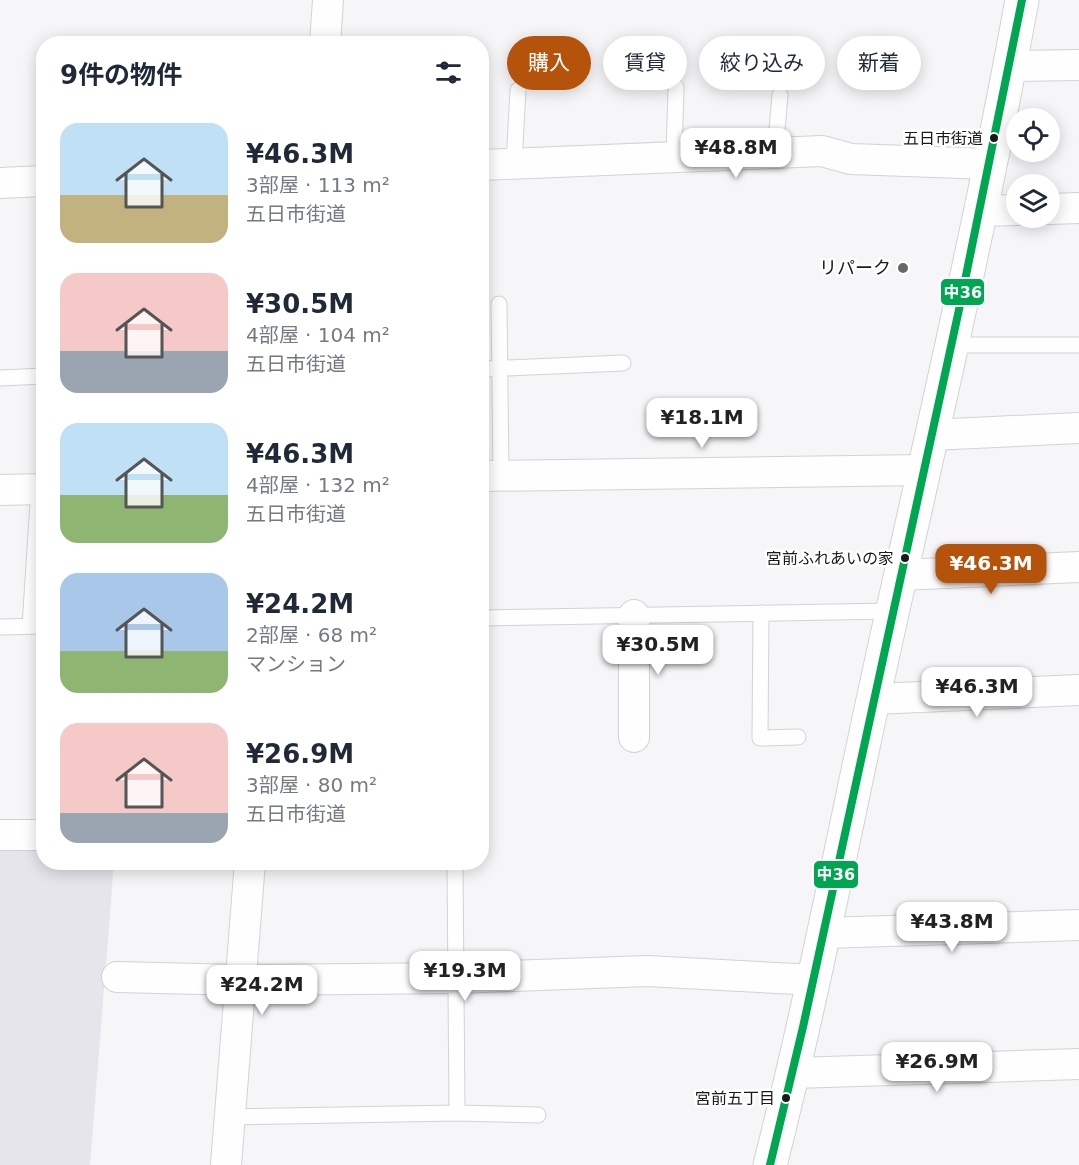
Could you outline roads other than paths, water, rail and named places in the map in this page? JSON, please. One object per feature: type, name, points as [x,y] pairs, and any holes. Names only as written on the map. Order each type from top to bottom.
[{"type":"main road","points":[[770,1165],[794,1073],[990,164],[1022,0]]},
{"type":"street","points":[[326,36],[328,0]]},
{"type":"street","points":[[1010,66],[1079,65]]},
{"type":"street","points":[[489,165],[822,151],[851,159],[990,164]]},
{"type":"street","points":[[0,183],[36,181]]},
{"type":"street","points":[[1060,209],[1079,208]]},
{"type":"street","points":[[980,211],[1006,210]]},
{"type":"street","points":[[931,435],[1079,428]]},
{"type":"street","points":[[491,476],[924,470]]},
{"type":"street","points":[[0,490],[36,489]]},
{"type":"street","points":[[900,575],[1079,567]]},
{"type":"street","points":[[634,615],[634,737]]},
{"type":"street","points":[[874,699],[1079,690]]},
{"type":"street","points":[[0,835],[36,835]]},
{"type":"street","points":[[226,1165],[249,870]]},
{"type":"street","points":[[824,933],[1079,925]]},
{"type":"street","points":[[117,977],[241,980],[457,978],[647,971],[814,980]]},
{"type":"street","points":[[794,1073],[1079,1064]]},
{"type":"lane","points":[[514,164],[518,90]]},
{"type":"lane","points":[[674,157],[676,90]]},
{"type":"lane","points":[[775,153],[780,95]]},
{"type":"lane","points":[[491,476],[499,369],[499,304]]},
{"type":"lane","points":[[950,345],[1079,345]]},
{"type":"lane","points":[[489,369],[623,363]]},
{"type":"lane","points":[[0,378],[36,376]]},
{"type":"lane","points":[[489,618],[892,611]]},
{"type":"lane","points":[[761,613],[760,738],[798,737]]},
{"type":"lane","points":[[0,627],[36,626]]},
{"type":"lane","points":[[455,870],[457,1113]]},
{"type":"lane","points":[[230,1117],[457,1113],[538,1115]]},
{"type":"place","name":"五日市街道","points":[[994,138]]},
{"type":"place","name":"リパーク","points":[[903,268]]},
{"type":"place","name":"宮前ふれあいの家","points":[[905,558]]},
{"type":"place","name":"宮前五丁目","points":[[786,1098]]}]
